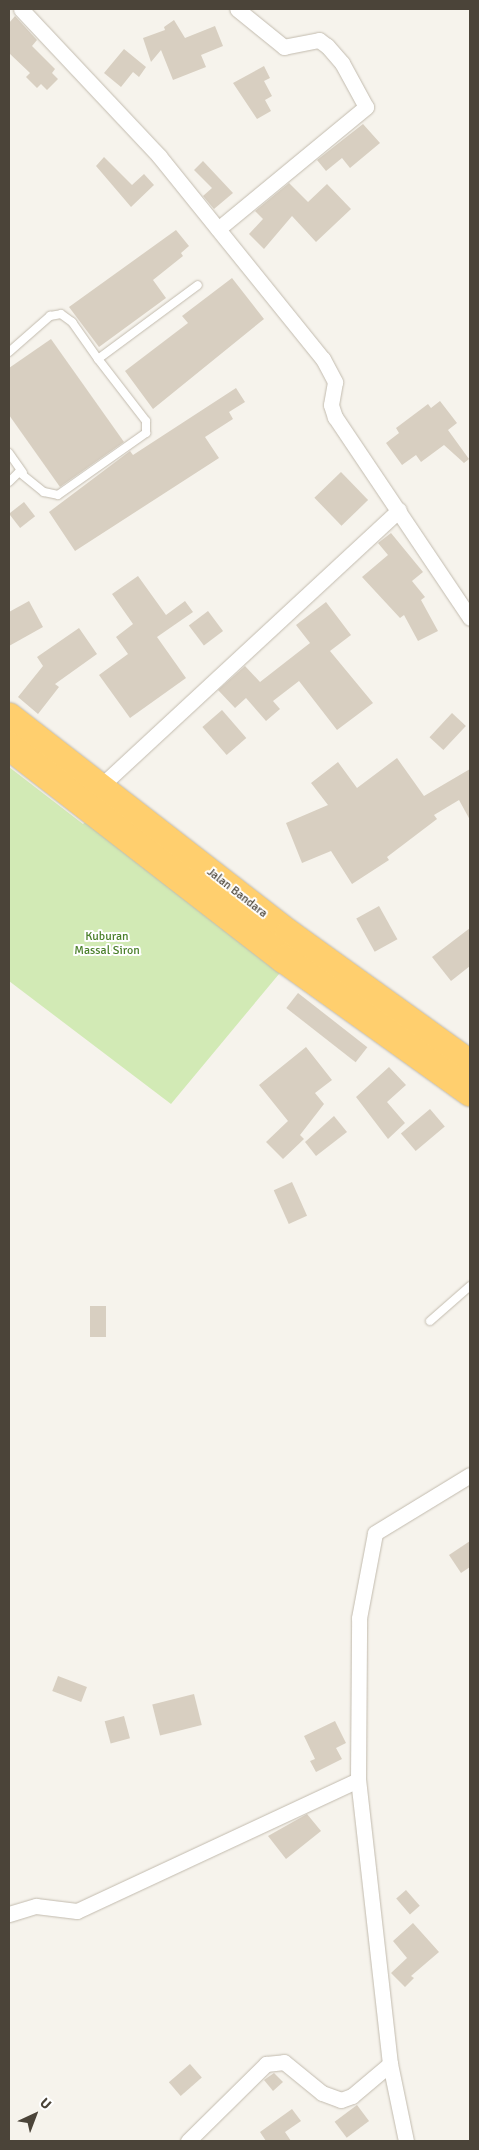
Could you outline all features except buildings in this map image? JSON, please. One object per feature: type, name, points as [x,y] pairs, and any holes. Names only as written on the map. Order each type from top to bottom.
[{"type":"highway","name":"Jalan Bandara","points":[[9,718],[100,786],[289,934],[470,1064]]},
{"type":"highway","name":"Jalan Bandara","points":[[9,746],[284,959],[470,1092]]},
{"type":"street","points":[[21,9],[159,156],[323,359],[335,382],[332,411],[470,618]]},
{"type":"street","points":[[218,229],[366,107],[342,62],[327,46],[319,40],[284,47],[237,9]]},
{"type":"street","points":[[100,786],[399,510]]},
{"type":"street","points":[[406,2141],[390,2064],[358,1780],[359,1618],[375,1533],[470,1475]]},
{"type":"street","points":[[9,1914],[36,1906],[77,1911],[358,1780]]},
{"type":"street","points":[[188,2141],[266,2064],[284,2062],[322,2093],[341,2100],[352,2096],[390,2064]]},
{"type":"lane","points":[[98,358],[198,285]]},
{"type":"lane","points":[[9,352],[50,316],[61,314],[72,322],[146,421],[146,433],[58,495],[44,492],[23,473],[9,453]]},
{"type":"lane","points":[[9,482],[15,474],[23,473]]},
{"type":"lane","points":[[430,1321],[470,1286]]},
{"type":"green space","name":"Kuburan Massal Siron","points":[[9,767],[83,824],[90,818],[284,968],[171,1104],[9,981]]}]
